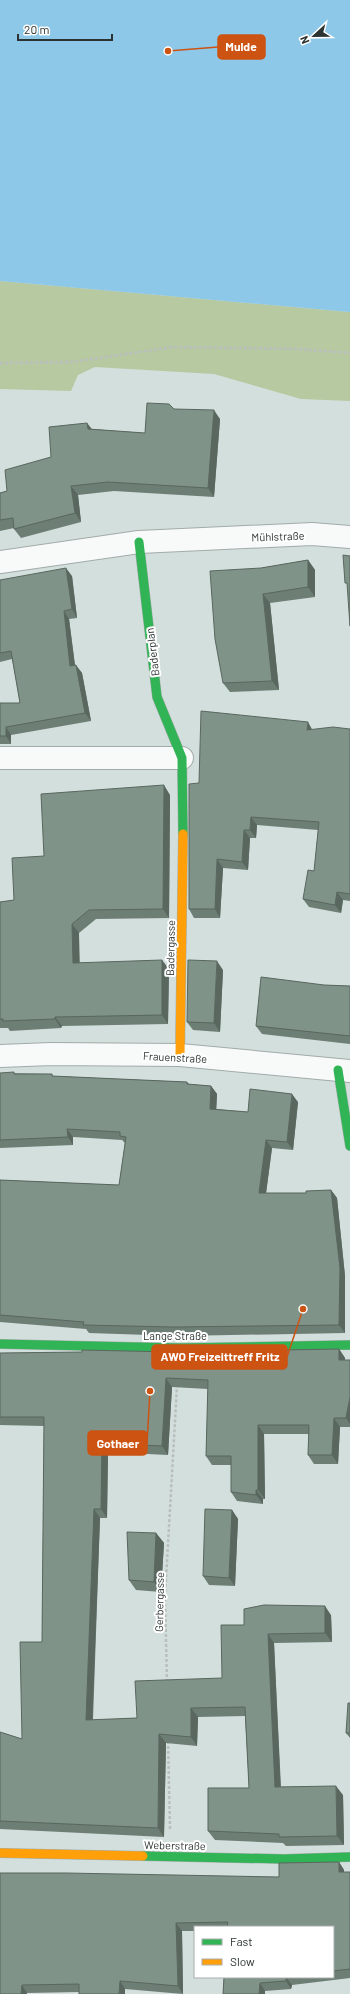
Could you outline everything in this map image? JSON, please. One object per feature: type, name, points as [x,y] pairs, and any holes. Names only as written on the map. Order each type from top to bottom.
[{"type":"street","name":"Mühlstraße","points":[[139,542],[312,534],[350,537]]},
{"type":"street","points":[[0,562],[139,542]]},
{"type":"street","name":"Baderplan","points":[[139,542],[157,697],[182,758],[183,842]]},
{"type":"street","points":[[1,758],[182,758]]},
{"type":"street","name":"Badergasse","points":[[180,1055],[183,842]]},
{"type":"street","name":"Frauenstraße","points":[[0,1056],[51,1054],[180,1055],[344,1071]]},
{"type":"street","points":[[344,1071],[350,1146]]},
{"type":"street","name":"Lange Straße","points":[[0,1344],[179,1348],[348,1345]]},
{"type":"street","name":"Weberstraße","points":[[0,1852],[284,1859],[350,1857]]},
{"type":"path","points":[[0,363],[72,362],[173,347],[300,348],[350,354]]},
{"type":"path","name":"Gerbergasse","points":[[167,1684],[165,1597],[179,1348]]},
{"type":"path","points":[[168,1739],[171,1857]]},
{"type":"green space","points":[[0,281],[350,312],[350,401],[301,399],[214,374],[95,367],[78,375],[71,391],[0,389]]},
{"type":"water","points":[[0,0],[350,0],[350,312],[0,281]]},
{"type":"building","points":[[147,403],[169,404],[174,409],[214,410],[208,488],[108,482],[71,486],[75,513],[14,529],[13,518],[0,520],[0,493],[7,491],[5,470],[51,457],[49,427],[87,423],[88,429],[145,433]]},
{"type":"building","points":[[343,555],[350,556],[350,626],[347,583],[345,583]]},
{"type":"building","points":[[308,560],[308,587],[263,594],[272,681],[223,683],[215,639],[210,571],[261,568]]},
{"type":"building","points":[[66,568],[72,609],[64,611],[70,666],[76,665],[85,713],[6,727],[6,736],[0,736],[0,703],[20,703],[11,651],[0,653],[0,580]]},
{"type":"building","points":[[201,711],[308,722],[307,730],[333,727],[350,729],[350,894],[337,892],[335,905],[303,899],[308,870],[314,871],[319,822],[251,817],[250,830],[244,830],[242,862],[217,859],[215,909],[189,909],[189,784],[199,783]]},
{"type":"building","points":[[164,785],[163,909],[89,910],[72,924],[73,963],[162,960],[162,1015],[55,1017],[55,1019],[3,1021],[3,1019],[0,1019],[0,902],[14,900],[12,858],[44,856],[41,794]]},
{"type":"building","points":[[188,960],[217,961],[214,1023],[187,1022]]},
{"type":"building","points":[[261,977],[324,985],[350,986],[350,1036],[256,1026]]},
{"type":"building","points":[[14,1072],[14,1074],[52,1074],[52,1076],[187,1082],[187,1084],[211,1086],[210,1109],[248,1112],[250,1089],[292,1094],[287,1142],[266,1140],[259,1193],[306,1193],[306,1191],[331,1190],[340,1268],[339,1325],[173,1327],[83,1325],[84,1322],[0,1315],[0,1180],[119,1185],[126,1137],[120,1136],[120,1132],[67,1129],[68,1137],[0,1140],[0,1073]]},
{"type":"building","points":[[339,1349],[339,1360],[350,1360],[350,1397],[346,1418],[334,1418],[332,1455],[308,1455],[309,1425],[258,1425],[258,1490],[256,1490],[256,1495],[231,1492],[231,1456],[206,1456],[208,1380],[166,1378],[162,1446],[102,1443],[101,1509],[94,1509],[86,1720],[137,1718],[135,1681],[222,1678],[221,1625],[244,1625],[244,1609],[264,1605],[325,1606],[325,1633],[268,1634],[275,1787],[336,1786],[337,1836],[279,1837],[279,1834],[208,1831],[208,1788],[249,1788],[245,1707],[191,1708],[191,1737],[159,1734],[158,1828],[0,1821],[0,1732],[22,1739],[20,1642],[42,1642],[44,1417],[0,1417],[0,1353],[82,1352],[82,1350],[173,1352]]},
{"type":"building","points":[[205,1509],[232,1510],[229,1578],[203,1576]]},
{"type":"building","points":[[127,1532],[156,1533],[154,1582],[129,1580]]},
{"type":"building","points":[[348,1703],[350,1703],[350,1733],[346,1733]]},
{"type":"building","points":[[339,1862],[339,1872],[350,1872],[350,1969],[334,1971],[334,1926],[227,1926],[228,1922],[176,1923],[178,1986],[120,1981],[119,1994],[79,1994],[79,1984],[22,1985],[21,1994],[0,1994],[0,1873],[279,1877],[279,1863]]},
{"type":"building","points":[[224,1978],[286,1978],[286,1981],[260,1983],[259,1994],[223,1994]]},
{"type":"traffic: fast","points":[[139,542],[157,697],[182,758],[183,834]]},
{"type":"traffic: fast","points":[[338,1070],[350,1146]]},
{"type":"traffic: fast","points":[[0,1344],[179,1348],[350,1345]]},
{"type":"traffic: fast","points":[[143,1856],[284,1859],[350,1857]]},
{"type":"traffic: slow","points":[[180,1055],[183,834]]},
{"type":"traffic: slow","points":[[0,1853],[143,1856]]},
{"type":"place","name":"Mulde","points":[[168,51]]},
{"type":"place","name":"AWO Freizeittreff Fritz","points":[[303,1309]]},
{"type":"place","name":"Gothaer","points":[[150,1391]]}]
